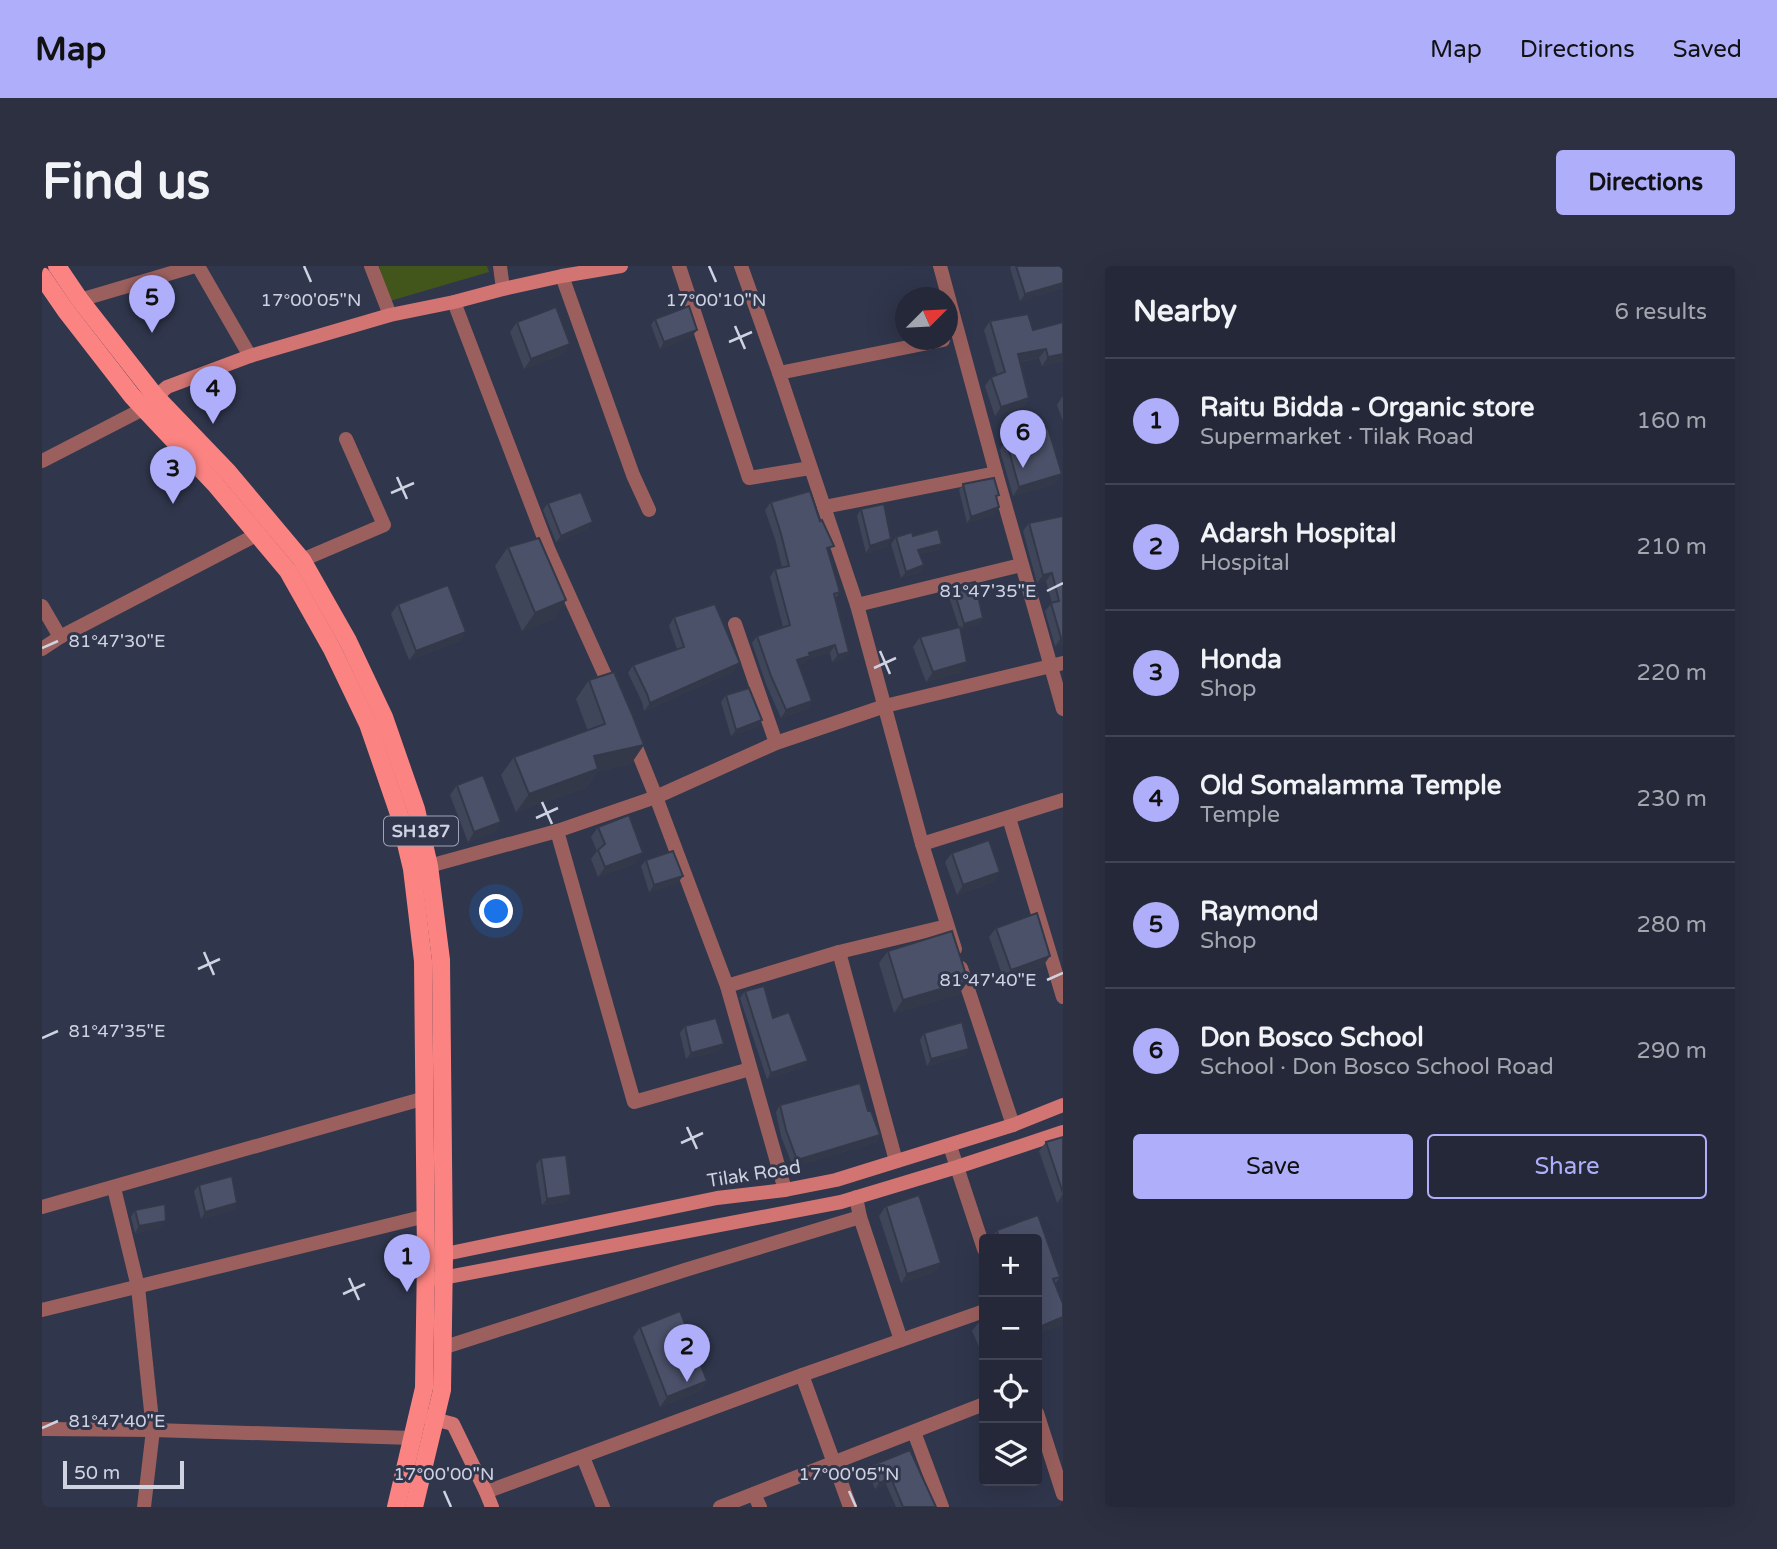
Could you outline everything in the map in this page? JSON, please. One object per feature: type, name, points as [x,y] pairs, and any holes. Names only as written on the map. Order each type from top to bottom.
[{"type":"main road","name":"SH187","points":[[57,266],[164,428],[288,570],[332,649],[368,724],[399,814],[412,869],[423,961],[426,1216],[435,1256],[444,1278],[442,1390],[413,1438],[396,1507]]},
{"type":"main road","name":"SH187","points":[[42,275],[66,311],[149,403],[228,472],[302,560],[348,641],[384,717],[416,809],[429,866],[441,960],[435,1256],[425,1282],[424,1388],[427,1417],[414,1507]]},
{"type":"street","points":[[80,300],[197,266],[250,356]]},
{"type":"street","points":[[371,266],[390,315]]},
{"type":"street","points":[[499,266],[503,289]]},
{"type":"street","points":[[42,461],[149,403],[167,387],[250,356],[390,315],[604,267],[621,266]]},
{"type":"street","points":[[679,266],[749,478],[810,468]]},
{"type":"street","points":[[740,266],[857,605],[922,844],[1013,1125]]},
{"type":"street","points":[[940,266],[943,287]]},
{"type":"street","points":[[562,276],[633,475],[649,510]]},
{"type":"street","points":[[454,302],[549,551],[618,704]]},
{"type":"street","points":[[779,373],[895,349]]},
{"type":"street","points":[[954,350],[996,473],[1021,565],[1057,665],[1063,709]]},
{"type":"street","points":[[302,560],[384,525],[346,439]]},
{"type":"street","points":[[824,507],[996,473]]},
{"type":"street","points":[[42,649],[257,534]]},
{"type":"street","points":[[857,605],[1021,565]]},
{"type":"street","points":[[42,606],[60,637]]},
{"type":"street","points":[[735,624],[776,743]]},
{"type":"street","points":[[429,866],[557,831],[656,797],[776,743],[885,706],[1057,665]]},
{"type":"street","points":[[629,730],[727,986],[785,1190]]},
{"type":"street","points":[[922,844],[1063,800]]},
{"type":"street","points":[[1009,818],[1063,997]]},
{"type":"street","points":[[557,831],[634,1102],[750,1069]]},
{"type":"street","points":[[727,986],[839,952],[947,926]]},
{"type":"street","points":[[839,952],[896,1161]]},
{"type":"street","points":[[42,1208],[425,1098]]},
{"type":"street","name":"Tilak Road","points":[[435,1256],[717,1198],[785,1190],[836,1180],[950,1146],[1063,1105]]},
{"type":"street","points":[[425,1282],[828,1204],[957,1167],[1063,1132]]},
{"type":"street","points":[[950,1146],[979,1235]]},
{"type":"street","points":[[114,1188],[138,1287],[153,1430],[144,1507]]},
{"type":"street","points":[[856,1197],[860,1217],[901,1340]]},
{"type":"street","points":[[42,1310],[426,1216]]},
{"type":"street","points":[[442,1348],[860,1217]]},
{"type":"street","points":[[486,1492],[979,1313]]},
{"type":"street","points":[[802,1375],[850,1507]]},
{"type":"street","points":[[720,1507],[757,1500],[834,1463],[979,1406]]},
{"type":"street","points":[[427,1417],[453,1424],[492,1507]]},
{"type":"street","points":[[1040,1423],[1063,1494]]},
{"type":"street","points":[[42,1429],[413,1438]]},
{"type":"street","points":[[914,1432],[942,1507]]},
{"type":"street","points":[[468,1453],[481,1507]]},
{"type":"street","points":[[583,1457],[603,1507]]},
{"type":"green space","points":[[379,266],[487,266],[489,272],[390,301]]},
{"type":"building","points":[[1016,266],[1063,266],[1063,283],[1025,294]]},
{"type":"building","points":[[689,306],[697,330],[664,342],[655,319]]},
{"type":"building","points":[[556,307],[570,344],[531,359],[517,322]]},
{"type":"building","points":[[1028,314],[1033,330],[1063,322],[1063,354],[1048,357],[1046,349],[1018,354],[1029,398],[1001,407],[991,377],[1005,372],[990,321]]},
{"type":"building","points":[[1048,428],[1062,474],[1019,487],[1006,440]]},
{"type":"building","points":[[994,478],[999,507],[971,517],[963,484]]},
{"type":"building","points":[[810,491],[820,521],[822,520],[834,546],[827,548],[840,592],[834,594],[849,652],[838,655],[835,645],[809,653],[810,656],[797,660],[812,701],[786,710],[757,636],[790,625],[775,569],[789,566],[771,502]]},
{"type":"building","points":[[581,492],[593,522],[561,536],[548,503]]},
{"type":"building","points":[[884,504],[891,539],[870,546],[861,509]]},
{"type":"building","points":[[1063,516],[1061,638],[1051,603],[1059,601],[1052,573],[1043,575],[1029,523]]},
{"type":"building","points":[[938,529],[942,544],[918,550],[924,565],[906,572],[896,537],[912,532],[913,536]]},
{"type":"building","points":[[539,538],[566,600],[535,613],[508,547]]},
{"type":"building","points":[[975,582],[983,618],[964,624],[953,587]]},
{"type":"building","points":[[448,585],[466,632],[416,651],[398,604]]},
{"type":"building","points":[[715,604],[740,663],[650,703],[633,665],[684,647],[674,617]]},
{"type":"building","points":[[960,627],[967,662],[933,672],[920,637]]},
{"type":"building","points":[[614,672],[644,745],[594,756],[598,769],[529,794],[514,757],[605,724],[589,680]]},
{"type":"building","points":[[749,688],[762,720],[736,730],[726,695]]},
{"type":"building","points":[[483,775],[501,822],[474,832],[457,785]]},
{"type":"building","points":[[629,815],[643,853],[605,867],[598,850],[605,844],[598,827]]},
{"type":"building","points":[[989,840],[1000,872],[963,885],[952,853]]},
{"type":"building","points":[[673,851],[683,876],[654,885],[646,860]]},
{"type":"building","points":[[1037,913],[1050,956],[1011,970],[996,928]]},
{"type":"building","points":[[952,931],[968,981],[903,1000],[888,951]]},
{"type":"building","points":[[764,986],[773,1018],[789,1012],[808,1061],[771,1073],[745,991]]},
{"type":"building","points":[[716,1018],[724,1044],[691,1053],[685,1026]]},
{"type":"building","points":[[962,1022],[969,1049],[931,1059],[924,1033]]},
{"type":"building","points":[[860,1083],[868,1111],[871,1111],[880,1135],[797,1160],[780,1105]]},
{"type":"building","points":[[1063,1137],[1063,1193],[1046,1142]]},
{"type":"building","points":[[566,1155],[571,1195],[547,1199],[541,1158]]},
{"type":"building","points":[[232,1176],[237,1203],[205,1212],[199,1185]]},
{"type":"building","points":[[919,1195],[941,1263],[907,1274],[886,1206]]},
{"type":"building","points":[[165,1204],[166,1221],[139,1226],[135,1210]]},
{"type":"building","points":[[1038,1215],[1060,1277],[1053,1279],[1063,1304],[1063,1317],[1042,1326],[1042,1234],[998,1234],[997,1230]]},
{"type":"building","points":[[680,1311],[707,1381],[667,1397],[640,1327]]},
{"type":"building","points":[[910,1450],[936,1507],[903,1507],[891,1478],[879,1483],[873,1465]]},
{"type":"place","name":"Raymond","points":[[152,333]]},
{"type":"place","name":"Old Somalamma Temple","points":[[213,424]]},
{"type":"place","name":"Don Bosco School","points":[[1023,468]]},
{"type":"place","name":"Honda","points":[[173,504]]},
{"type":"place","name":"Raitu Bidda - Organic store","points":[[407,1292]]},
{"type":"place","name":"Adarsh Hospital","points":[[687,1382]]}]
